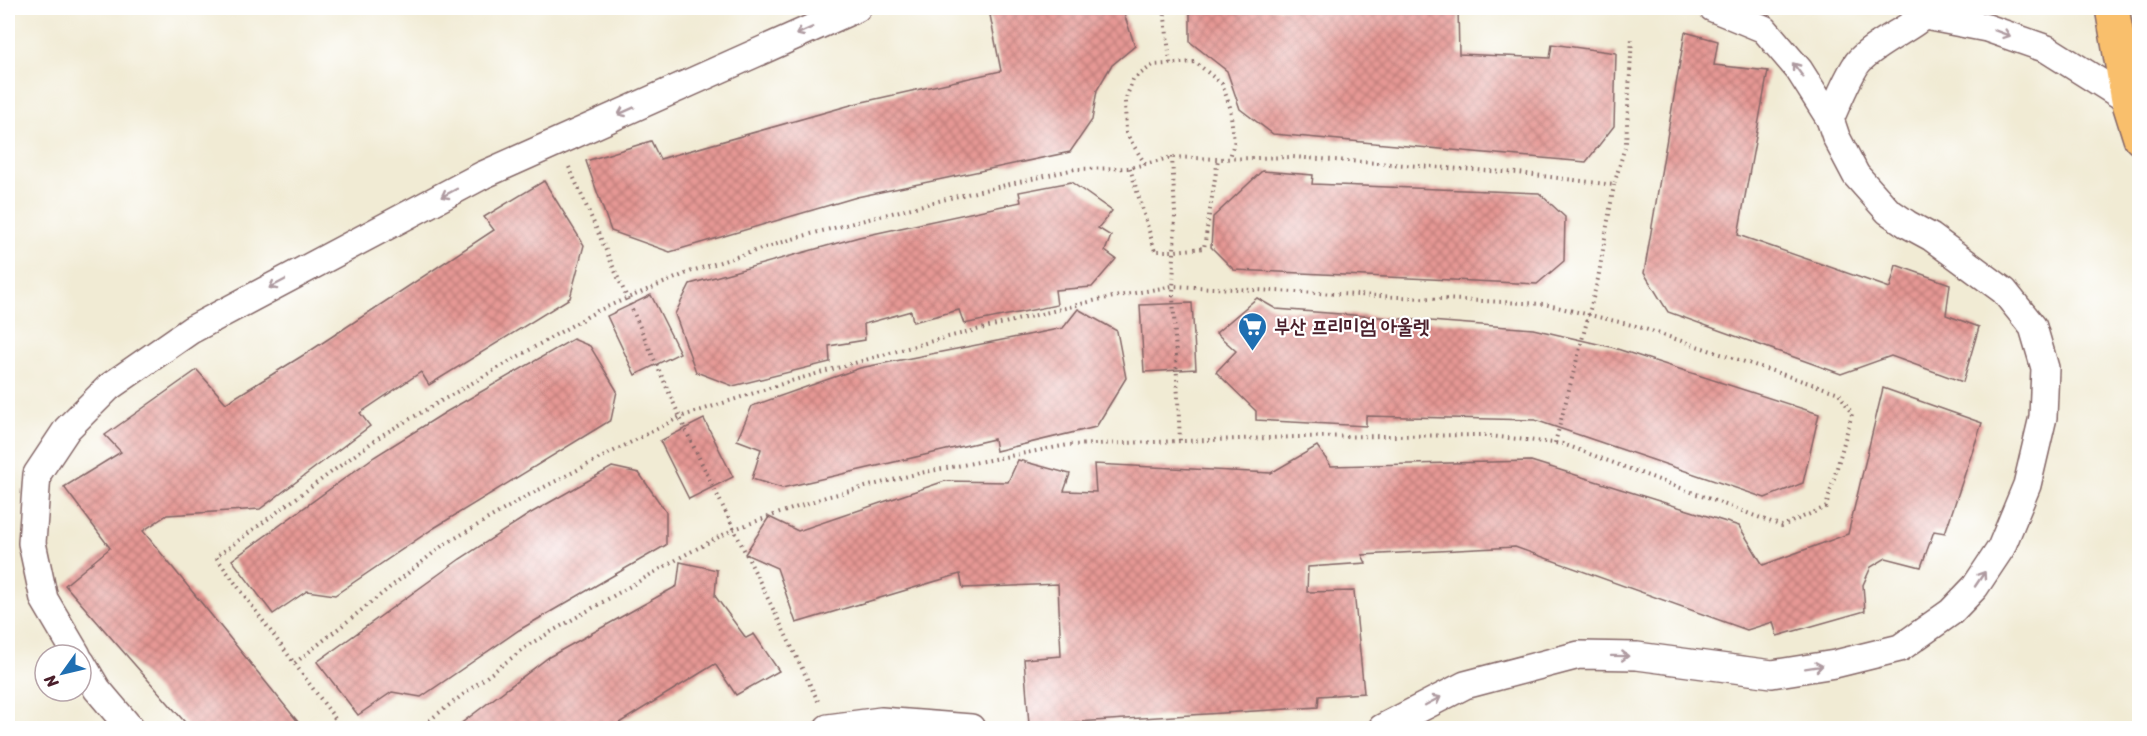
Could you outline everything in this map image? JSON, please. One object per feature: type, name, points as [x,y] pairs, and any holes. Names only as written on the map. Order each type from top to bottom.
[{"type":"highway","points":[[2112,8],[2128,100],[2139,138]]},
{"type":"street","points":[[70,643],[44,599],[32,543],[37,474],[67,429],[109,387],[191,330],[483,175],[857,8]]},
{"type":"street","points":[[1382,729],[1465,685],[1579,655],[1637,656],[1772,674],[1846,661],[1900,648],[1951,612],[1975,587],[2001,548],[2027,484],[2043,417],[2044,368],[2033,327],[2004,291],[1931,237],[1888,211],[1856,175],[1836,137],[1830,119],[1799,70],[1764,29],[1713,8]]},
{"type":"street","points":[[1830,119],[1858,61],[1893,34],[1928,12],[1987,28],[2047,49],[2128,100]]},
{"type":"street","points":[[93,682],[130,729]]},
{"type":"street","points":[[830,728],[881,721],[971,729]]},
{"type":"path","points":[[1164,8],[1170,63]]},
{"type":"path","points":[[1555,443],[1598,279],[1614,185],[1626,143],[1632,36]]},
{"type":"path","points":[[1145,164],[1126,133],[1125,101],[1133,79],[1153,64],[1195,62],[1222,84],[1230,107],[1234,142],[1230,158]]},
{"type":"path","points":[[557,142],[680,417],[830,728]]},
{"type":"path","points":[[342,729],[216,557],[382,435],[567,327],[627,297],[692,271],[799,237],[954,197],[1075,169],[1130,168],[1172,157],[1316,158],[1518,173],[1614,185]]},
{"type":"path","points":[[1172,157],[1175,213],[1173,286],[1180,441]]},
{"type":"path","points":[[1130,168],[1155,250],[1175,251],[1204,248],[1218,159]]},
{"type":"path","points":[[295,663],[442,546],[526,496],[680,417],[791,381],[936,340],[1097,300],[1173,286],[1544,304],[1636,326],[1839,393],[1852,414],[1827,507],[1782,526],[1563,444],[1481,435],[1297,437],[1068,445],[920,473],[826,497],[734,529],[530,644],[419,729]]},
{"type":"building","points":[[1029,8],[1122,8],[1135,46],[1111,66],[1097,90],[1092,120],[1070,152],[857,197],[670,252],[611,231],[586,161],[651,141],[660,159],[858,103],[1001,71],[990,15]]},
{"type":"building","points":[[1190,8],[1458,8],[1459,54],[1550,58],[1552,44],[1616,53],[1614,126],[1586,162],[1273,134],[1240,109],[1227,71],[1190,42]]},
{"type":"building","points":[[1685,32],[1718,41],[1714,65],[1768,71],[1738,235],[1890,288],[1896,265],[1950,284],[1946,315],[1979,327],[1963,382],[1891,356],[1841,374],[1668,312],[1644,273]]},
{"type":"building","points":[[1262,171],[1313,175],[1312,184],[1539,193],[1565,217],[1564,261],[1537,284],[1234,270],[1211,247],[1213,217]]},
{"type":"building","points":[[544,181],[584,245],[570,298],[429,385],[421,372],[360,413],[370,426],[260,509],[167,515],[143,531],[303,728],[190,728],[65,585],[110,548],[64,487],[121,452],[105,435],[197,370],[226,403],[310,351],[494,230],[484,217]]},
{"type":"building","points":[[1071,182],[1112,211],[1098,228],[1111,236],[1105,251],[1116,259],[1092,287],[1055,290],[1057,305],[964,324],[959,310],[913,322],[911,311],[864,324],[865,340],[829,346],[830,362],[733,386],[696,372],[675,314],[690,284],[859,237],[1021,202],[1019,192]]},
{"type":"building","points":[[651,295],[680,353],[635,375],[607,316]]},
{"type":"building","points":[[1257,298],[1276,309],[1533,329],[1611,347],[1819,414],[1803,483],[1765,498],[1535,420],[1366,416],[1366,426],[1256,420],[1256,411],[1216,372],[1236,351],[1216,333]]},
{"type":"building","points":[[1192,303],[1196,369],[1144,372],[1140,305]]},
{"type":"building","points":[[1078,309],[1117,331],[1126,378],[1096,427],[996,451],[994,439],[782,488],[752,479],[761,449],[737,440],[752,406],[860,368],[1063,328]]},
{"type":"building","points":[[573,339],[590,346],[617,391],[611,420],[434,528],[335,595],[307,591],[273,614],[232,560],[374,457],[446,412]]},
{"type":"building","points":[[1883,388],[1982,423],[1945,533],[1934,531],[1921,567],[1886,558],[1871,567],[1863,585],[1865,611],[1777,636],[1773,622],[1747,630],[1515,547],[1362,555],[1366,563],[1308,567],[1307,592],[1354,591],[1364,693],[1319,696],[1318,707],[1029,725],[1024,659],[1061,656],[1058,584],[963,588],[960,574],[796,623],[777,568],[745,554],[769,517],[798,531],[945,481],[1008,482],[1018,460],[1070,474],[1064,491],[1096,492],[1094,464],[1271,473],[1317,446],[1331,466],[1531,461],[1739,526],[1763,565],[1848,534]]},
{"type":"building","points":[[704,419],[733,477],[689,499],[660,441]]},
{"type":"building","points":[[612,467],[639,473],[666,512],[666,545],[519,630],[421,697],[392,692],[358,715],[317,662],[460,559],[531,513]]},
{"type":"building","points":[[680,562],[717,570],[715,596],[746,638],[754,634],[779,671],[736,695],[715,664],[611,728],[455,728],[549,657],[677,586]]},
{"type":"place","name":"부산 프리미엄 아울렛","points":[[1253,352]]}]
